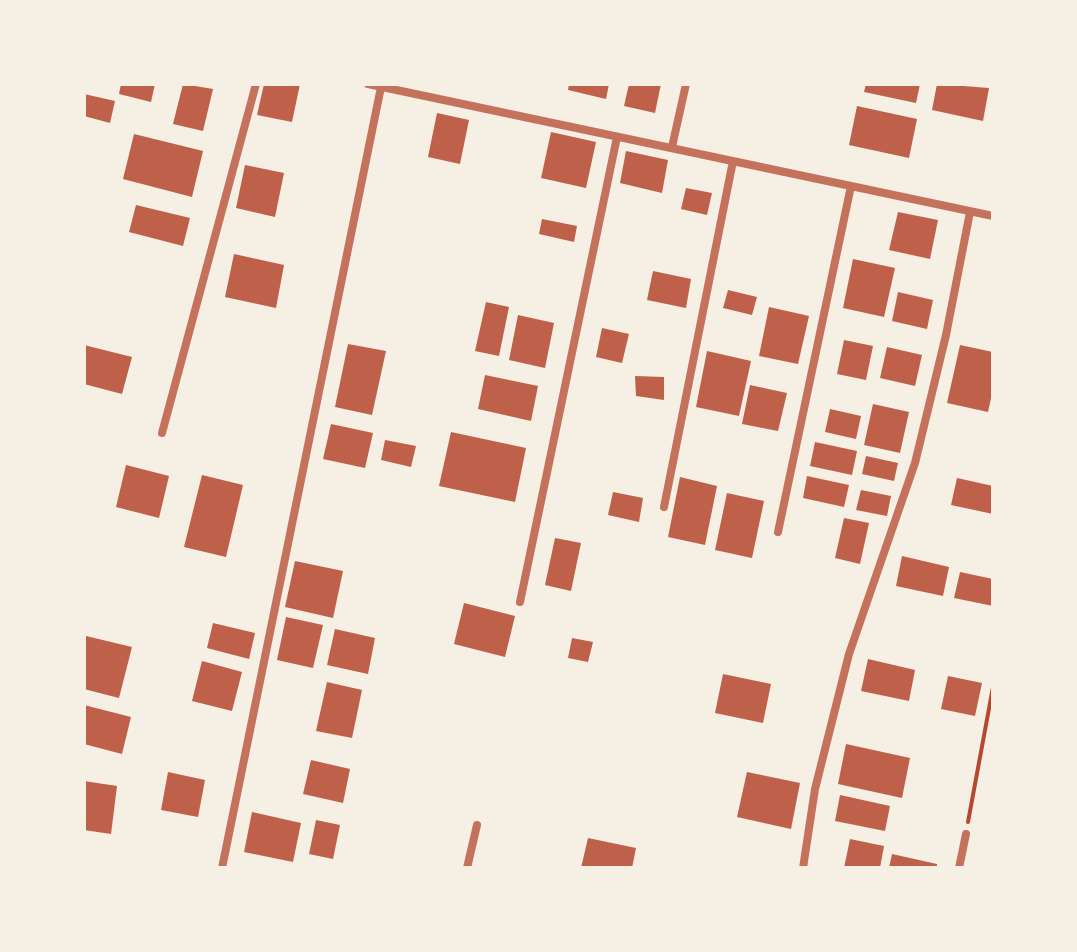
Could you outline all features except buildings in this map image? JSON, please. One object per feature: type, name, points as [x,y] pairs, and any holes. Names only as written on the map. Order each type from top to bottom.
[{"type":"street","points":[[162,433],[256,84]]},
{"type":"street","points":[[368,84],[993,216]]},
{"type":"street","points":[[672,147],[686,84]]},
{"type":"street","points":[[222,868],[381,87]]},
{"type":"street","points":[[520,602],[617,137]]},
{"type":"street","points":[[664,507],[733,161]]},
{"type":"street","points":[[778,532],[851,186]]},
{"type":"street","points":[[803,868],[815,789],[849,654],[915,463],[946,335],[970,212]]},
{"type":"street","points":[[467,868],[477,825]]},
{"type":"street","points":[[959,868],[966,834]]},
{"type":"path","points":[[966,834],[993,687]]}]
